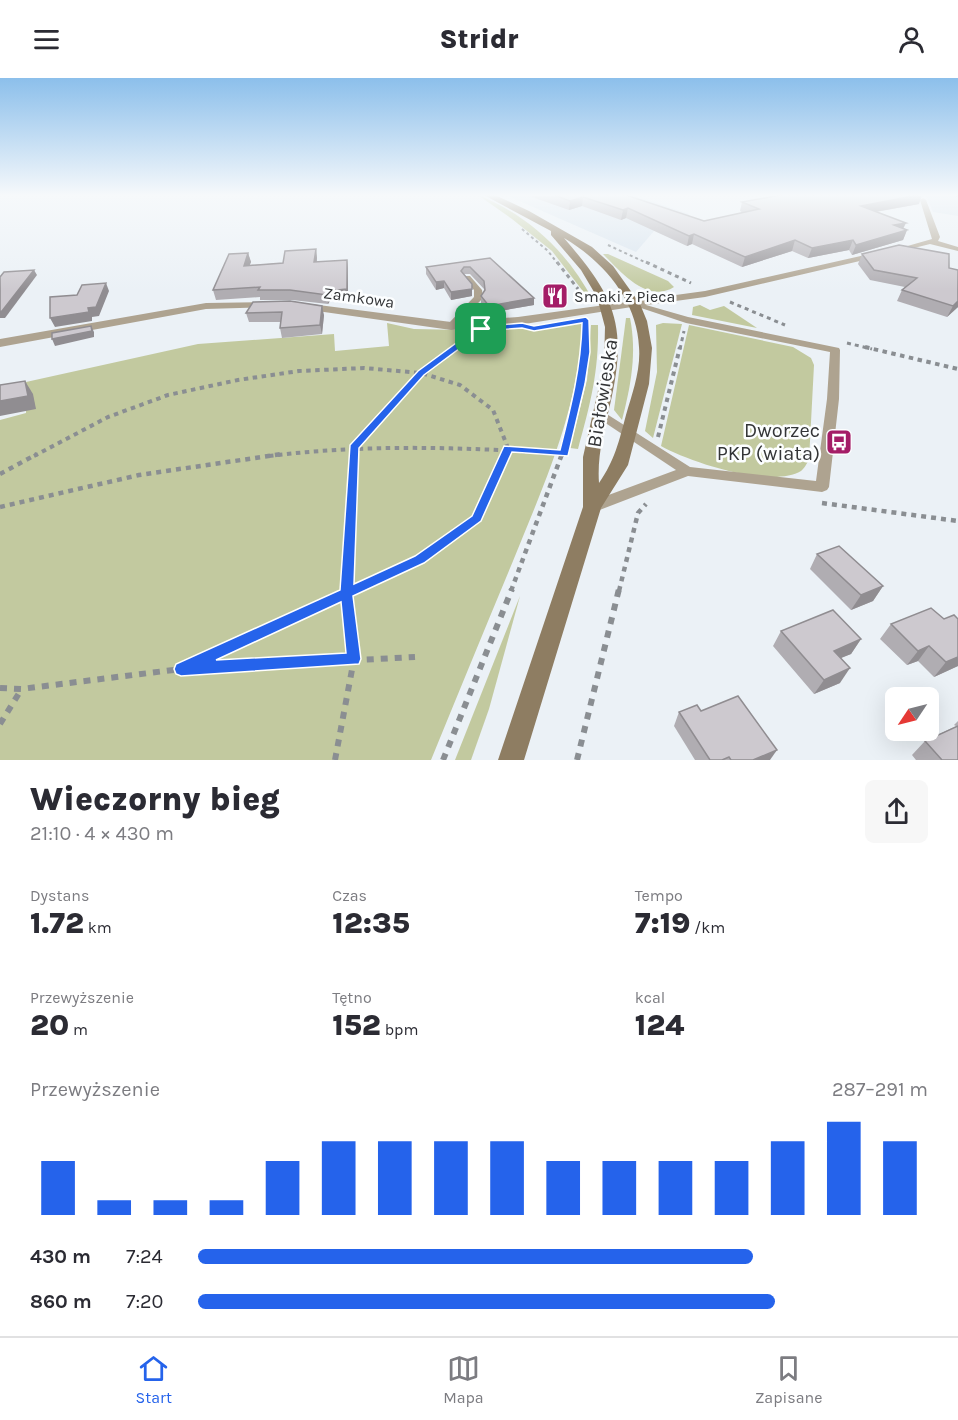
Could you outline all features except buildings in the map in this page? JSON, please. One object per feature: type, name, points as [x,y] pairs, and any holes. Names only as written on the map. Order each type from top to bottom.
[{"type":"main road","name":"Białowieska","points":[[512,760],[592,507],[620,465],[642,384],[646,348],[641,321],[634,304],[609,268],[589,249],[550,227]]},
{"type":"main road","name":"Białowieska","points":[[550,227],[586,270],[607,307],[612,329],[611,356],[602,415],[591,458],[592,507]]},
{"type":"street","name":"Zamkowa","points":[[0,343],[206,306],[287,305],[451,326],[488,324],[634,304]]},
{"type":"lane","points":[[932,227],[936,237],[932,242]]},
{"type":"lane","points":[[634,304],[705,294],[932,242],[958,249]]},
{"type":"lane","points":[[451,326],[478,298],[478,290],[467,278]]},
{"type":"lane","points":[[602,415],[687,471],[822,487],[833,399],[835,350],[686,320],[634,304]]},
{"type":"lane","points":[[592,507],[687,471]]},
{"type":"path","points":[[520,227],[548,251],[582,294]]},
{"type":"path","points":[[601,242],[695,284]]},
{"type":"path","points":[[443,760],[505,609],[564,453],[581,384],[586,352],[586,320]]},
{"type":"path","points":[[335,760],[354,659],[346,593],[354,447],[421,373],[488,324]]},
{"type":"path","points":[[657,444],[685,325]]},
{"type":"path","points":[[866,348],[958,369]]},
{"type":"path","points":[[0,474],[108,417],[168,395],[237,380],[300,371],[364,368],[421,373],[460,385],[493,410],[508,448],[477,518],[420,560],[181,669]]},
{"type":"path","points":[[0,507],[119,478],[235,458],[354,447],[508,448],[564,453]]},
{"type":"path","points":[[577,760],[638,513],[651,499]]},
{"type":"path","points":[[819,503],[958,520]]},
{"type":"path","points":[[0,688],[21,689],[181,669],[415,657]]},
{"type":"path","points":[[0,724],[21,689]]},
{"type":"shaded area","points":[[579,227],[668,227],[654,231],[636,252]]},
{"type":"green space","points":[[522,227],[532,227],[559,251],[583,283],[593,300],[592,303],[552,251]]},
{"type":"green space","points":[[603,254],[608,254],[668,281],[674,287],[664,291],[644,289]]},
{"type":"green space","points":[[700,305],[710,310],[724,306],[757,328],[692,315],[693,307]]},
{"type":"green space","points":[[626,318],[630,318],[633,356],[622,420],[614,410]]},
{"type":"green space","points":[[582,322],[575,384],[548,474],[431,760],[0,760],[0,420],[26,413],[26,382],[198,344],[334,334],[335,351],[389,346],[387,323],[414,329],[463,330],[512,325],[534,330]]},
{"type":"green space","points":[[682,324],[653,438],[645,431],[657,372],[656,325]]},
{"type":"green space","points":[[591,325],[598,325],[593,388],[578,449],[570,448],[587,380]]},
{"type":"green space","points":[[689,325],[793,347],[811,358],[814,365],[809,460],[801,471],[788,476],[751,475],[710,466],[661,446]]},
{"type":"green space","points":[[520,596],[489,709],[471,760],[455,760]]},
{"type":"place","name":"Smaki z Pieca","points":[[555,296]]},
{"type":"place","name":"Dworzec PKP (wiata)","points":[[839,442]]},
{"type":"route","points":[[481,329],[421,373],[354,447],[346,593],[354,659],[181,669],[346,593],[420,560],[477,518],[508,448],[564,453],[581,384],[586,352],[586,320],[534,328],[522,325],[481,329]]}]
